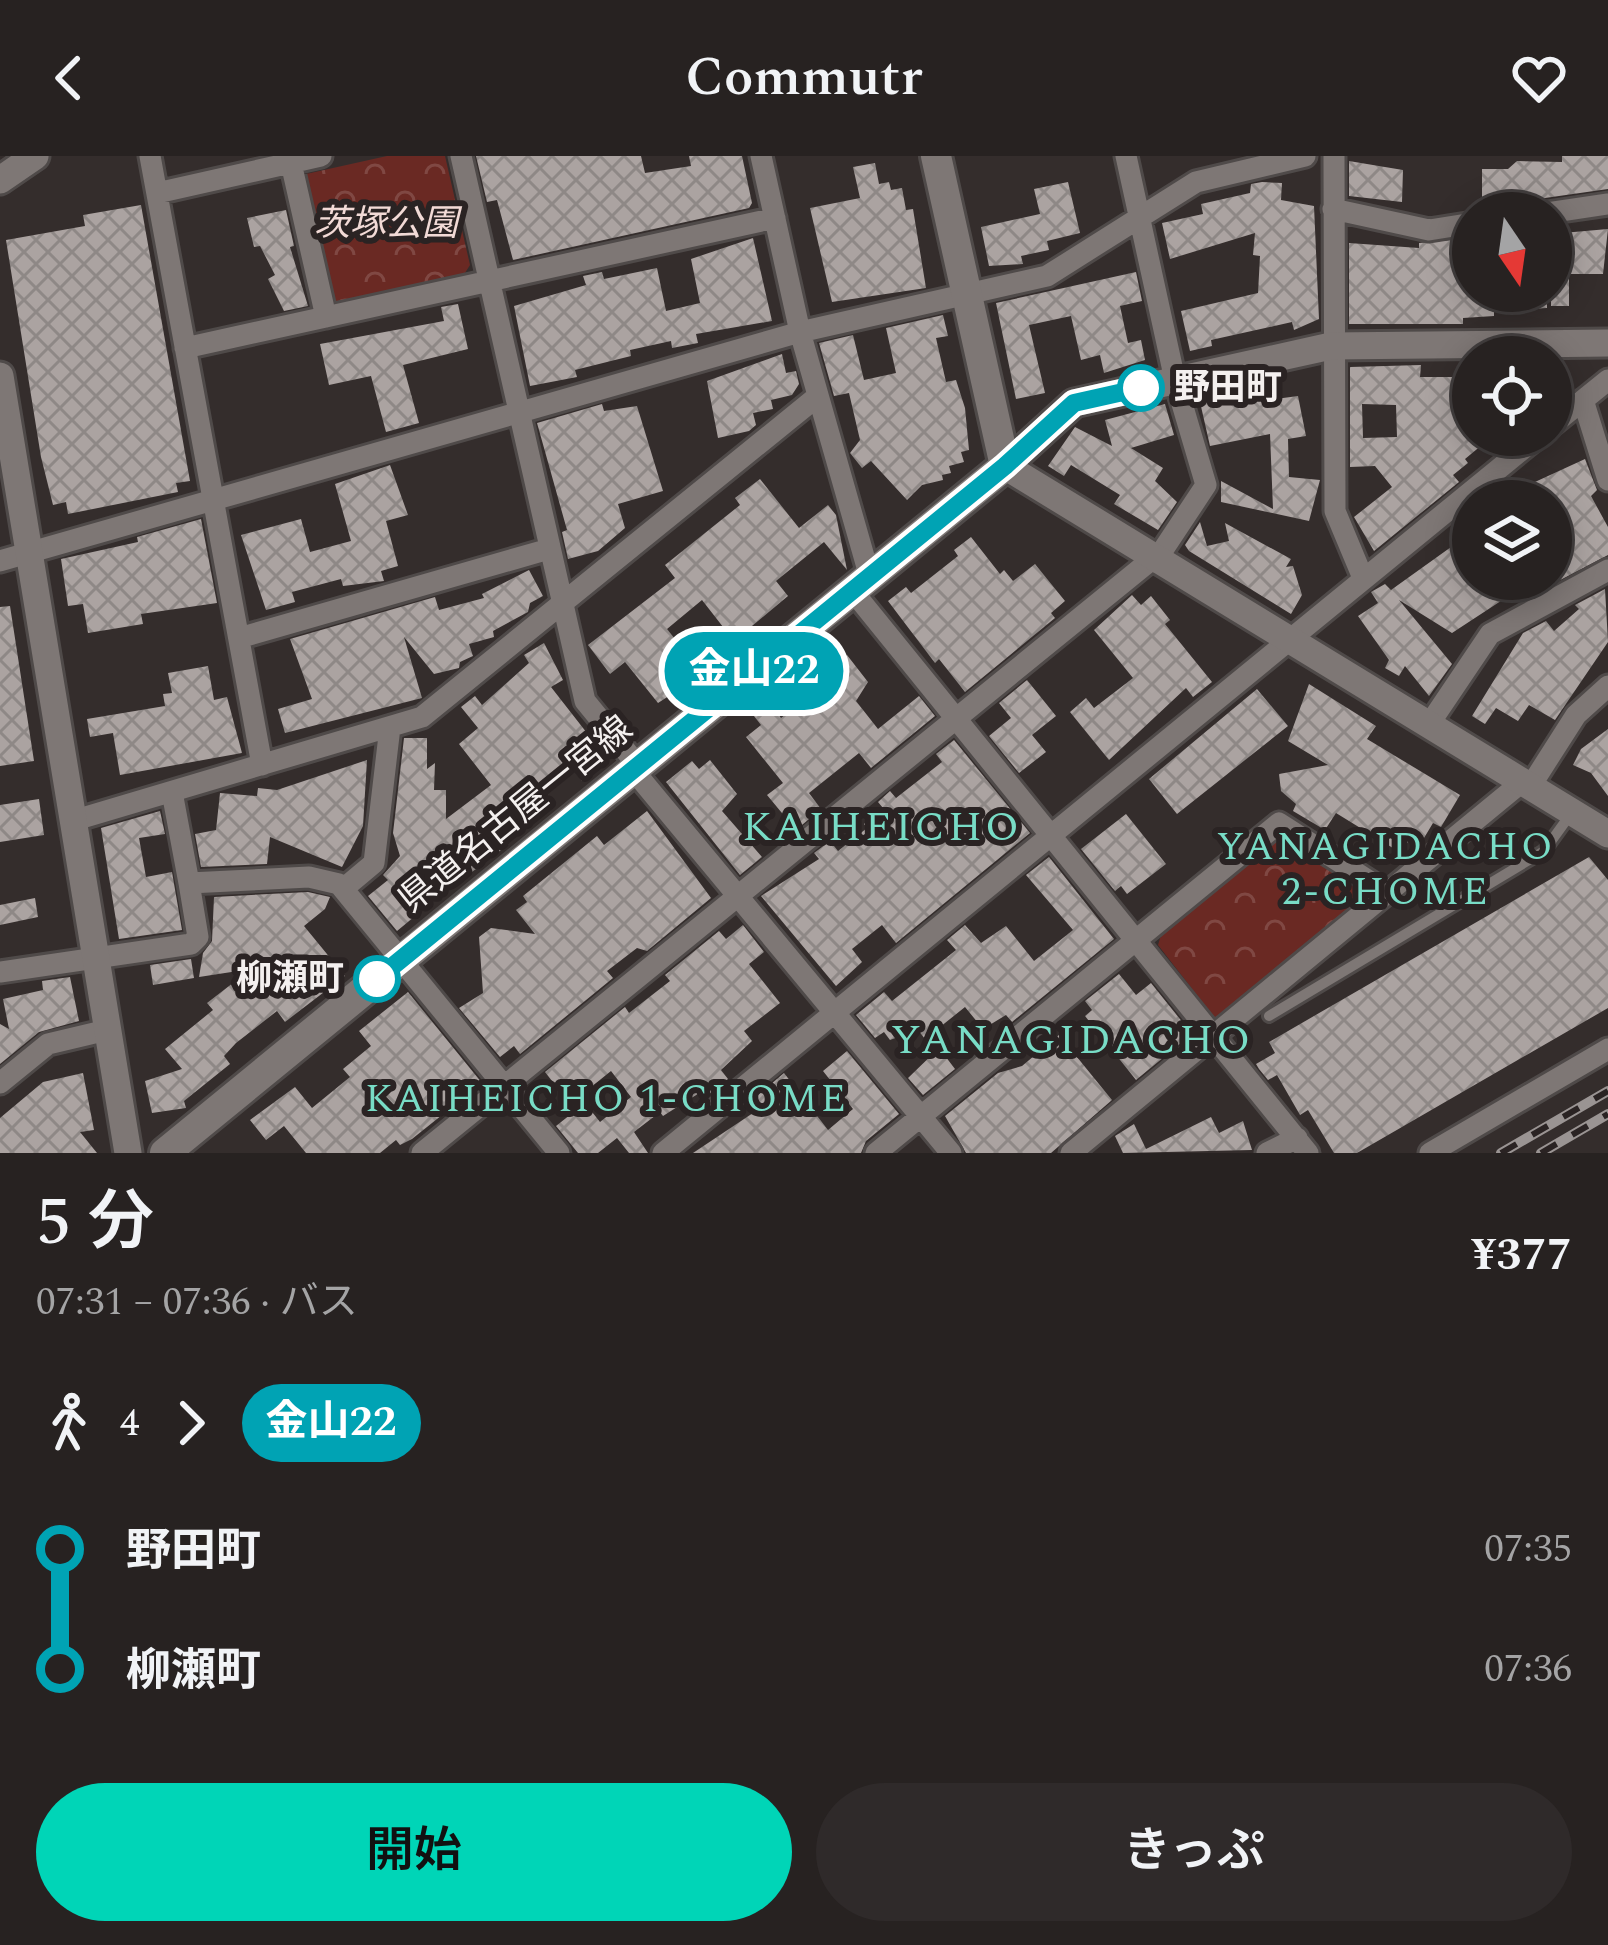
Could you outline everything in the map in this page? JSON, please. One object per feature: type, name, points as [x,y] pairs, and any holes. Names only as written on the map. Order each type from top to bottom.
[{"type":"main road","points":[[936,156],[1005,466]]},
{"type":"main road","name":"県道名古屋一宮線","points":[[165,1153],[1005,466]]},
{"type":"street","points":[[0,180],[35,156]]},
{"type":"street","points":[[150,156],[262,765]]},
{"type":"street","points":[[157,193],[321,156]]},
{"type":"street","points":[[461,156],[585,701],[951,1153]]},
{"type":"street","points":[[761,156],[860,582],[955,716],[1303,1145],[1268,1153]]},
{"type":"street","points":[[422,1153],[740,897],[955,716],[1153,561],[1206,484],[1175,380],[1126,156]]},
{"type":"street","points":[[0,561],[800,332],[1047,276],[1196,182],[1305,156]]},
{"type":"street","points":[[1334,156],[1335,511],[1363,578]]},
{"type":"street","points":[[291,163],[326,317]]},
{"type":"street","points":[[1572,209],[1608,204]]},
{"type":"street","points":[[1334,209],[1429,230],[1452,227]]},
{"type":"street","points":[[185,348],[775,218]]},
{"type":"street","points":[[1608,343],[1331,346],[1074,403],[1005,466],[1153,561],[1608,834]]},
{"type":"street","points":[[0,376],[128,1153]]},
{"type":"street","points":[[1572,409],[1608,380]]},
{"type":"street","points":[[72,821],[422,718],[818,396]]},
{"type":"street","points":[[1583,400],[1608,480]]},
{"type":"street","points":[[663,1153],[1514,456]]},
{"type":"street","points":[[238,638],[549,548]]},
{"type":"street","points":[[1428,726],[1490,634],[1608,570]]},
{"type":"street","points":[[1071,1153],[1526,784],[1576,715],[1608,686]]},
{"type":"street","points":[[343,889],[374,862],[390,727]]},
{"type":"street","points":[[0,972],[191,944],[198,937],[172,792]]},
{"type":"street","points":[[876,1153],[1279,824],[1388,893]]},
{"type":"street","points":[[189,883],[309,877],[343,889],[559,1153]]},
{"type":"street","points":[[0,1083],[48,1044],[107,1030]]},
{"type":"street","points":[[1430,1153],[1608,1049]]},
{"type":"lane","points":[[1269,1016],[1544,851],[1571,812]]},
{"type":"green space","name":"茨塚公園","points":[[387,156],[445,156],[470,265],[463,276],[341,304],[329,298],[303,183],[306,174]]},
{"type":"green space","points":[[1286,839],[1366,888],[1365,903],[1224,1017],[1214,1017],[1158,945],[1162,932],[1272,841]]},
{"type":"building","points":[[476,156],[641,156],[645,173],[691,166],[689,156],[742,156],[752,203],[749,208],[513,260],[497,200],[487,202]]},
{"type":"building","points":[[1562,156],[1608,156],[1608,189],[1572,194],[1482,192],[1482,169],[1508,169],[1517,161],[1562,162]]},
{"type":"building","points":[[1349,161],[1403,170],[1402,202],[1349,196]]},
{"type":"building","points":[[875,163],[879,184],[889,182],[891,190],[902,188],[906,210],[913,209],[926,288],[832,302],[810,208],[860,198],[853,167]]},
{"type":"building","points":[[1068,182],[1080,233],[1047,241],[1049,250],[1021,256],[1023,264],[989,266],[981,227],[1040,214],[1034,189]]},
{"type":"building","points":[[1282,183],[1281,200],[1314,206],[1319,319],[1294,330],[1292,322],[1211,340],[1212,346],[1190,351],[1181,311],[1258,293],[1260,256],[1253,255],[1255,233],[1170,259],[1162,223],[1203,214],[1201,204],[1250,193],[1251,184]]},
{"type":"building","points":[[141,205],[190,481],[176,483],[178,492],[68,514],[66,502],[53,505],[41,457],[6,240],[85,226],[83,215]]},
{"type":"building","points":[[286,210],[294,246],[290,247],[308,306],[284,311],[268,279],[275,275],[260,246],[254,247],[247,218]]},
{"type":"building","points":[[1608,229],[1603,274],[1572,274],[1572,232]]},
{"type":"building","points":[[753,238],[772,321],[696,334],[698,343],[672,348],[671,341],[630,350],[631,356],[575,370],[577,377],[530,386],[514,306],[586,285],[583,276],[602,272],[604,279],[657,268],[666,311],[700,303],[691,259]]},
{"type":"building","points":[[1452,240],[1452,312],[1494,312],[1494,316],[1463,318],[1463,324],[1349,324],[1349,243],[1419,248],[1419,243]]},
{"type":"building","points":[[1136,272],[1142,301],[1120,306],[1128,343],[1141,340],[1145,360],[1104,373],[1100,355],[1081,360],[1071,316],[1029,325],[1045,393],[1016,399],[996,303]]},
{"type":"building","points":[[458,304],[468,349],[403,365],[419,423],[386,432],[371,376],[329,385],[320,344],[444,321],[441,307]]},
{"type":"building","points":[[943,315],[948,336],[936,338],[946,382],[956,380],[965,408],[969,450],[961,452],[964,462],[949,466],[951,473],[942,475],[943,480],[922,485],[907,500],[871,461],[862,468],[850,453],[860,440],[849,393],[834,396],[819,343],[853,335],[864,380],[896,373],[886,328]]},
{"type":"building","points":[[782,354],[786,373],[796,371],[799,384],[792,395],[771,400],[773,409],[753,413],[756,425],[749,431],[718,438],[707,381]]},
{"type":"building","points":[[1421,365],[1420,377],[1452,377],[1452,456],[1469,456],[1468,463],[1453,475],[1457,480],[1452,480],[1452,488],[1374,551],[1354,517],[1392,487],[1375,466],[1350,467],[1350,367]],"holes":[[[1362,404],[1396,405],[1397,437],[1363,438]]]},
{"type":"building","points":[[1257,387],[1260,401],[1298,396],[1306,436],[1288,439],[1289,477],[1320,480],[1309,521],[1221,502],[1221,481],[1273,509],[1270,434],[1210,446],[1200,402]]},
{"type":"building","points":[[602,404],[604,411],[637,406],[663,491],[618,504],[625,528],[598,551],[568,559],[562,532],[567,530],[537,423]]},
{"type":"building","points":[[1165,404],[1174,435],[1131,448],[1163,468],[1155,481],[1177,502],[1158,530],[1114,504],[1120,495],[1071,465],[1064,476],[1048,466],[1075,427],[1112,446],[1105,420]]},
{"type":"building","points":[[1585,459],[1597,490],[1591,496],[1608,527],[1608,555],[1572,574],[1572,480],[1539,480]]},
{"type":"building","points":[[390,465],[408,515],[386,521],[398,566],[381,571],[384,581],[343,586],[341,579],[292,592],[295,602],[266,610],[241,535],[301,519],[310,552],[351,541],[335,484]]},
{"type":"building","points":[[760,479],[799,528],[828,505],[836,515],[847,570],[824,542],[776,581],[788,596],[734,641],[702,600],[667,629],[703,674],[658,703],[625,662],[610,674],[588,645],[675,578],[665,565],[740,505],[735,498]]},
{"type":"building","points":[[201,519],[217,603],[141,614],[143,624],[88,633],[83,604],[68,606],[61,559],[138,542],[137,537]]},
{"type":"building","points":[[1200,522],[1207,546],[1229,541],[1225,523],[1291,559],[1286,567],[1293,566],[1302,595],[1291,614],[1189,551],[1185,545]]},
{"type":"building","points":[[971,537],[1000,574],[1004,570],[1013,581],[1035,564],[1065,601],[1051,613],[1055,618],[965,692],[939,659],[935,663],[888,601],[906,587],[911,593],[958,556],[954,550]]},
{"type":"building","points":[[1452,546],[1452,600],[1502,600],[1452,633],[1399,600],[1452,664],[1429,696],[1405,666],[1399,676],[1385,668],[1389,660],[1358,616],[1378,603],[1371,592],[1385,584],[1391,590]]},
{"type":"building","points":[[529,570],[543,596],[530,603],[528,612],[493,631],[494,637],[469,644],[473,656],[460,662],[459,668],[434,674],[404,637],[422,698],[285,733],[278,709],[312,699],[290,639],[435,597],[439,610],[484,598],[482,594]]},
{"type":"building","points":[[1605,589],[1608,642],[1555,720],[1529,705],[1518,721],[1496,708],[1485,724],[1472,716],[1523,633],[1546,621],[1554,631],[1579,609],[1575,605]]},
{"type":"building","points":[[1132,595],[1141,605],[1151,596],[1170,620],[1165,624],[1212,682],[1193,697],[1186,688],[1109,760],[1070,712],[1086,698],[1094,708],[1133,678],[1094,630]]},
{"type":"building","points":[[10,606],[34,761],[0,766],[0,607]]},
{"type":"building","points":[[544,643],[563,680],[551,687],[608,760],[582,781],[569,764],[536,789],[542,796],[498,832],[509,844],[456,884],[444,870],[405,907],[414,917],[397,931],[368,896],[388,880],[383,875],[400,856],[393,833],[404,738],[427,738],[427,769],[435,763],[434,790],[446,790],[446,819],[491,785],[459,744],[478,728],[461,707],[475,696],[482,705],[529,663],[524,655]]},
{"type":"building","points":[[825,647],[837,662],[847,655],[868,682],[856,701],[878,729],[919,696],[935,716],[871,768],[859,753],[809,793],[821,809],[796,830],[767,795],[783,783],[746,737],[761,725],[750,711],[766,698],[781,718],[824,684],[807,662]]},
{"type":"building","points":[[208,666],[214,700],[227,697],[242,753],[120,775],[113,733],[90,737],[87,719],[165,706],[163,694],[172,693],[168,673]]},
{"type":"building","points":[[1027,680],[1056,716],[1032,735],[1046,752],[1019,773],[989,736],[1011,718],[999,703]]},
{"type":"building","points":[[1309,684],[1376,726],[1367,739],[1460,795],[1441,827],[1433,823],[1424,838],[1414,832],[1401,853],[1336,813],[1325,830],[1293,811],[1296,804],[1281,791],[1279,774],[1328,765],[1288,741]]},
{"type":"building","points":[[1257,689],[1288,726],[1177,814],[1149,779]]},
{"type":"building","points":[[1608,729],[1608,796],[1591,773],[1573,765],[1581,749]]},
{"type":"building","points":[[954,740],[1030,833],[896,943],[882,925],[852,949],[862,962],[836,986],[761,896],[819,859],[814,853],[830,841],[838,851],[867,828],[864,824],[883,808],[878,802],[890,791],[896,798],[942,762],[936,754]]},
{"type":"building","points":[[367,760],[363,826],[342,867],[270,837],[267,864],[201,867],[195,834],[216,830],[220,793],[257,796],[258,788],[277,790]]},
{"type":"building","points":[[710,760],[737,794],[722,811],[762,857],[740,875],[666,782],[692,761],[699,769]]},
{"type":"building","points":[[39,799],[44,835],[0,842],[0,805]]},
{"type":"building","points":[[160,811],[165,834],[139,838],[146,877],[172,872],[182,930],[119,939],[101,828]]},
{"type":"building","points":[[647,811],[711,898],[647,951],[637,948],[607,971],[613,978],[520,1054],[514,1046],[500,1057],[459,1008],[483,993],[479,937],[491,928],[535,934],[516,910],[527,902],[523,896],[597,836],[604,845]]},
{"type":"building","points":[[1126,814],[1166,864],[1127,894],[1121,886],[1115,891],[1081,849]]},
{"type":"building","points":[[1049,857],[1114,939],[1012,1022],[1006,1015],[983,1029],[965,1007],[925,1039],[914,1025],[890,1040],[884,1032],[875,1038],[856,1015],[884,992],[892,1001],[956,950],[947,940],[965,925],[981,943],[1006,926],[1034,961],[1073,930],[1026,875]]},
{"type":"building","points":[[1589,857],[1608,880],[1608,1008],[1357,1153],[1334,1153],[1308,1110],[1300,1115],[1277,1075],[1268,1080],[1259,1069],[1256,1064],[1275,1053],[1269,1042]]},
{"type":"building","points":[[308,892],[330,897],[325,909],[304,926],[345,976],[285,1022],[277,1011],[236,1043],[224,1056],[230,1064],[184,1101],[186,1108],[152,1113],[145,1081],[182,1069],[165,1049],[213,1010],[207,1003],[251,969],[199,977],[203,953],[212,941],[214,897]]},
{"type":"building","points":[[35,898],[38,917],[0,925],[0,905]]},
{"type":"building","points":[[743,925],[764,952],[749,964],[780,1003],[744,1031],[752,1041],[721,1070],[728,1079],[708,1095],[704,1090],[663,1116],[660,1112],[634,1132],[648,1153],[629,1153],[617,1138],[598,1153],[578,1153],[556,1126],[585,1103],[600,1122],[631,1097],[611,1071],[570,1104],[545,1072],[625,1007],[629,1013],[670,981],[665,975],[719,931],[726,939]]},
{"type":"building","points":[[191,959],[194,978],[153,985],[150,965]]},
{"type":"building","points":[[1119,974],[1136,995],[1151,983],[1192,1034],[1136,1080],[1085,1016],[1092,1010],[1085,1001]]},
{"type":"building","points":[[70,977],[79,1021],[39,1032],[0,1064],[0,1024],[9,1029],[3,999],[43,990],[42,981]]},
{"type":"building","points":[[408,992],[482,1083],[412,1139],[400,1145],[396,1140],[380,1153],[306,1153],[284,1126],[266,1140],[250,1120],[295,1087],[312,1108],[350,1077],[343,1069],[371,1046],[359,1031]]},
{"type":"building","points":[[1059,1035],[1112,1100],[1051,1153],[966,1153],[945,1116],[998,1073],[1022,1066]]},
{"type":"building","points":[[939,1048],[955,1069],[923,1095],[908,1078]]},
{"type":"building","points":[[847,1051],[899,1114],[866,1141],[861,1153],[693,1153],[756,1111],[750,1102],[784,1073],[828,1130],[853,1109],[823,1071]]},
{"type":"building","points":[[83,1073],[94,1130],[80,1132],[97,1153],[0,1153],[0,1118],[43,1082]]},
{"type":"building","points":[[1211,1117],[1219,1133],[1243,1121],[1252,1150],[1123,1153],[1115,1136],[1134,1124],[1146,1149]]},
{"type":"railway","points":[[1501,1153],[1608,1091]]},
{"type":"railway","points":[[1541,1153],[1608,1114]]},
{"type":"bus line","name":"金山22","points":[[377,979],[1005,466],[1074,403],[1141,388]]},
{"type":"place","name":"野田町","points":[[1141,388]]},
{"type":"place","name":"柳瀬町","points":[[377,979]]},
{"type":"district","name":"KAIHEICHO","points":[[882,827]]},
{"type":"district","name":"YANAGIDACHO 2-CHOME","points":[[1386,870]]},
{"type":"district","name":"YANAGIDACHO","points":[[1072,1040]]},
{"type":"district","name":"KAIHEICHO 1-CHOME","points":[[607,1099]]}]
